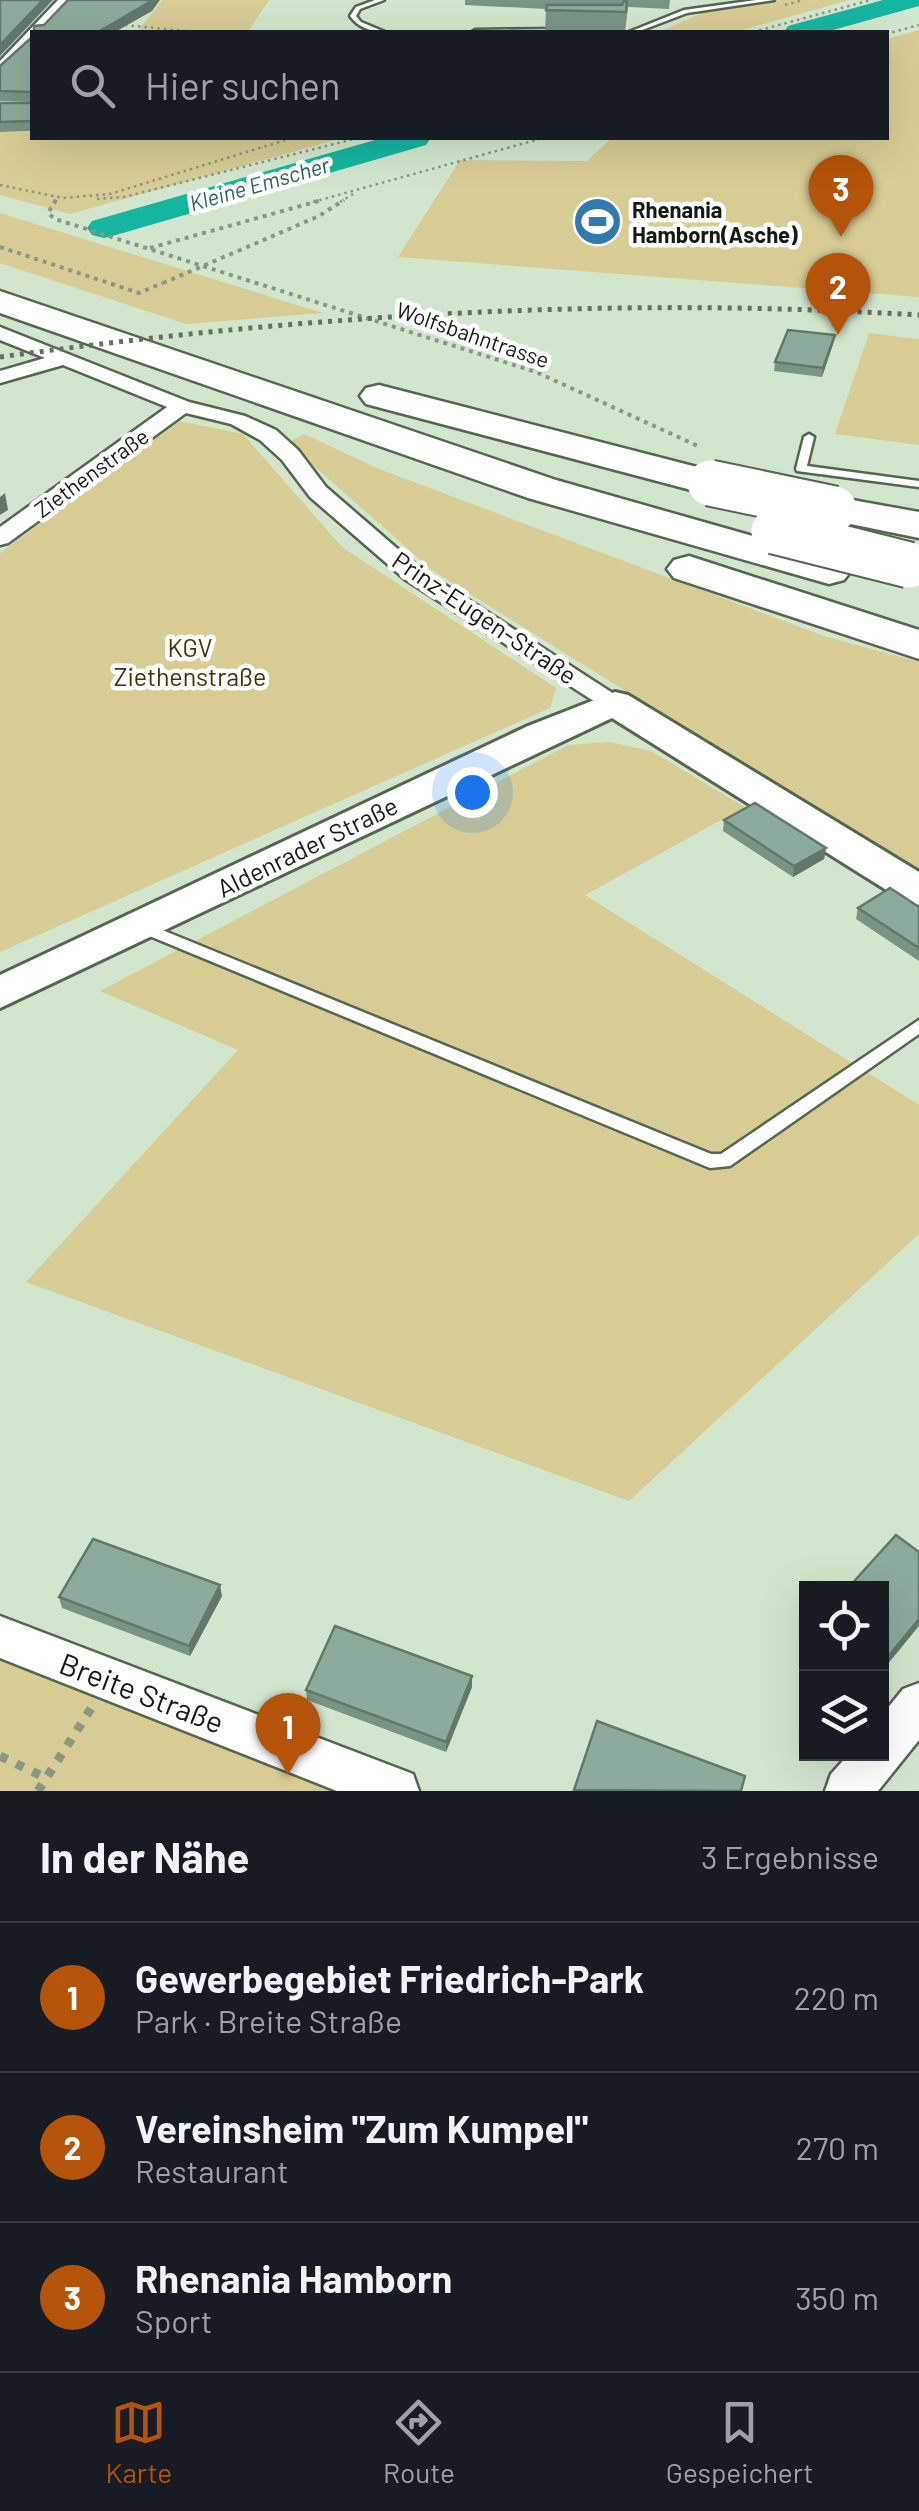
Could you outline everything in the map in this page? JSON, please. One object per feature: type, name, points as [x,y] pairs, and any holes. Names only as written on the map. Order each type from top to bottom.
[{"type":"highway","points":[[0,280],[565,470],[774,530],[916,562]]},
{"type":"highway","points":[[0,302],[542,488],[829,571],[916,562]]},
{"type":"highway","points":[[222,355],[708,467],[842,510],[916,562]]},
{"type":"highway","points":[[172,362],[300,421],[580,532],[912,643]]},
{"type":"street","points":[[38,30],[65,0]]},
{"type":"street","points":[[0,70],[30,38]]},
{"type":"street","name":"Prinz-Eugen-Straße","points":[[0,333],[182,406],[238,420],[268,435],[290,455],[318,492],[414,575],[919,891]]},
{"type":"street","points":[[0,376],[63,359]]},
{"type":"street","name":"Ziethenstraße","points":[[0,538],[182,406]]},
{"type":"street","name":"Aldenrader Straße","points":[[0,992],[541,734],[615,704]]},
{"type":"street","name":"Breite Straße","points":[[0,1637],[396,1791]]},
{"type":"street","points":[[889,1741],[919,1704]]},
{"type":"street","points":[[848,1791],[873,1761]]},
{"type":"lane","points":[[377,30],[358,23],[353,16],[358,8],[382,0]]},
{"type":"lane","points":[[686,0],[686,11]]},
{"type":"lane","points":[[636,30],[686,11],[771,0]]},
{"type":"lane","points":[[615,27],[625,30]]},
{"type":"lane","points":[[484,30],[519,30]]},
{"type":"lane","points":[[809,437],[801,469],[919,484]]},
{"type":"lane","points":[[140,926],[680,1152],[710,1161],[724,1161],[919,1026]]},
{"type":"path","points":[[760,30],[871,0]]},
{"type":"path","points":[[123,25],[175,30]]},
{"type":"path","points":[[889,33],[919,25]]},
{"type":"path","points":[[86,198],[286,140]]},
{"type":"path","points":[[0,185],[58,197],[124,197],[350,140]]},
{"type":"path","points":[[148,248],[536,140]]},
{"type":"path","points":[[0,247],[140,294],[319,216],[354,192]]},
{"type":"path","name":"Wolfsbahntrasse","points":[[58,197],[48,213],[55,219],[536,372],[708,467]]},
{"type":"path","points":[[38,1791],[107,1679]]},
{"type":"path","points":[[0,1756],[48,1779]]},
{"type":"green space","points":[[162,0],[269,0],[249,30],[139,30]]},
{"type":"green space","points":[[781,0],[849,0],[742,30],[664,30],[702,13]]},
{"type":"green space","points":[[919,30],[919,297],[398,257],[460,160],[587,161],[610,140],[889,140],[889,38]]},
{"type":"green space","points":[[0,132],[30,132],[30,140],[336,140],[70,214],[0,195]]},
{"type":"green space","points":[[0,213],[323,313],[186,324],[0,263]]},
{"type":"green space","points":[[869,333],[919,339],[919,445],[835,434]]},
{"type":"green space","name":"KGV Ziethenstraße","points":[[180,421],[243,434],[342,547],[556,688],[550,708],[0,952],[0,553]]},
{"type":"green space","points":[[304,434],[379,469],[824,636],[919,662],[919,874],[433,571],[288,443]]},
{"type":"green space","points":[[610,742],[651,751],[745,807],[585,895],[919,1105],[919,1234],[629,1501],[26,1282],[238,1050],[100,991],[568,745]]},
{"type":"green space","points":[[0,1647],[363,1791],[0,1791]]},
{"type":"building","points":[[0,0],[43,0],[0,45]]},
{"type":"building","points":[[68,0],[153,0],[102,30],[34,30],[34,26],[44,25]]},
{"type":"building","points":[[625,0],[626,12],[546,10],[547,5],[622,5]]},
{"type":"building","points":[[30,39],[30,92],[0,91],[0,66]]},
{"type":"building","points":[[0,103],[30,103],[30,121],[0,122]]},
{"type":"building","points":[[788,330],[835,335],[823,368],[775,362]]},
{"type":"building","points":[[755,803],[826,848],[794,866],[724,820]]},
{"type":"building","points":[[890,888],[919,907],[919,948],[858,908]]},
{"type":"building","points":[[896,1535],[919,1552],[919,1619],[889,1655],[889,1581],[854,1581]]},
{"type":"building","points":[[93,1539],[220,1585],[189,1646],[59,1597]]},
{"type":"building","points":[[335,1626],[472,1676],[446,1742],[306,1690]]},
{"type":"building","points":[[597,1721],[745,1776],[741,1791],[574,1790]]},
{"type":"waterway","name":"Kleine Emscher","points":[[805,30],[912,0]]},
{"type":"waterway","name":"Kleine Emscher","points":[[104,228],[408,140]]},
{"type":"railway","points":[[0,357],[229,330],[458,313],[688,308],[919,315]]},
{"type":"place","name":"Rhenania Hamborn(Asche)","points":[[597,222]]},
{"type":"place","name":"Rhenania Hamborn","points":[[841,237]]},
{"type":"place","name":"Vereinsheim \"Zum Kumpel\"","points":[[838,335]]},
{"type":"place","name":"Gewerbegebiet Friedrich-Park","points":[[288,1775]]}]
